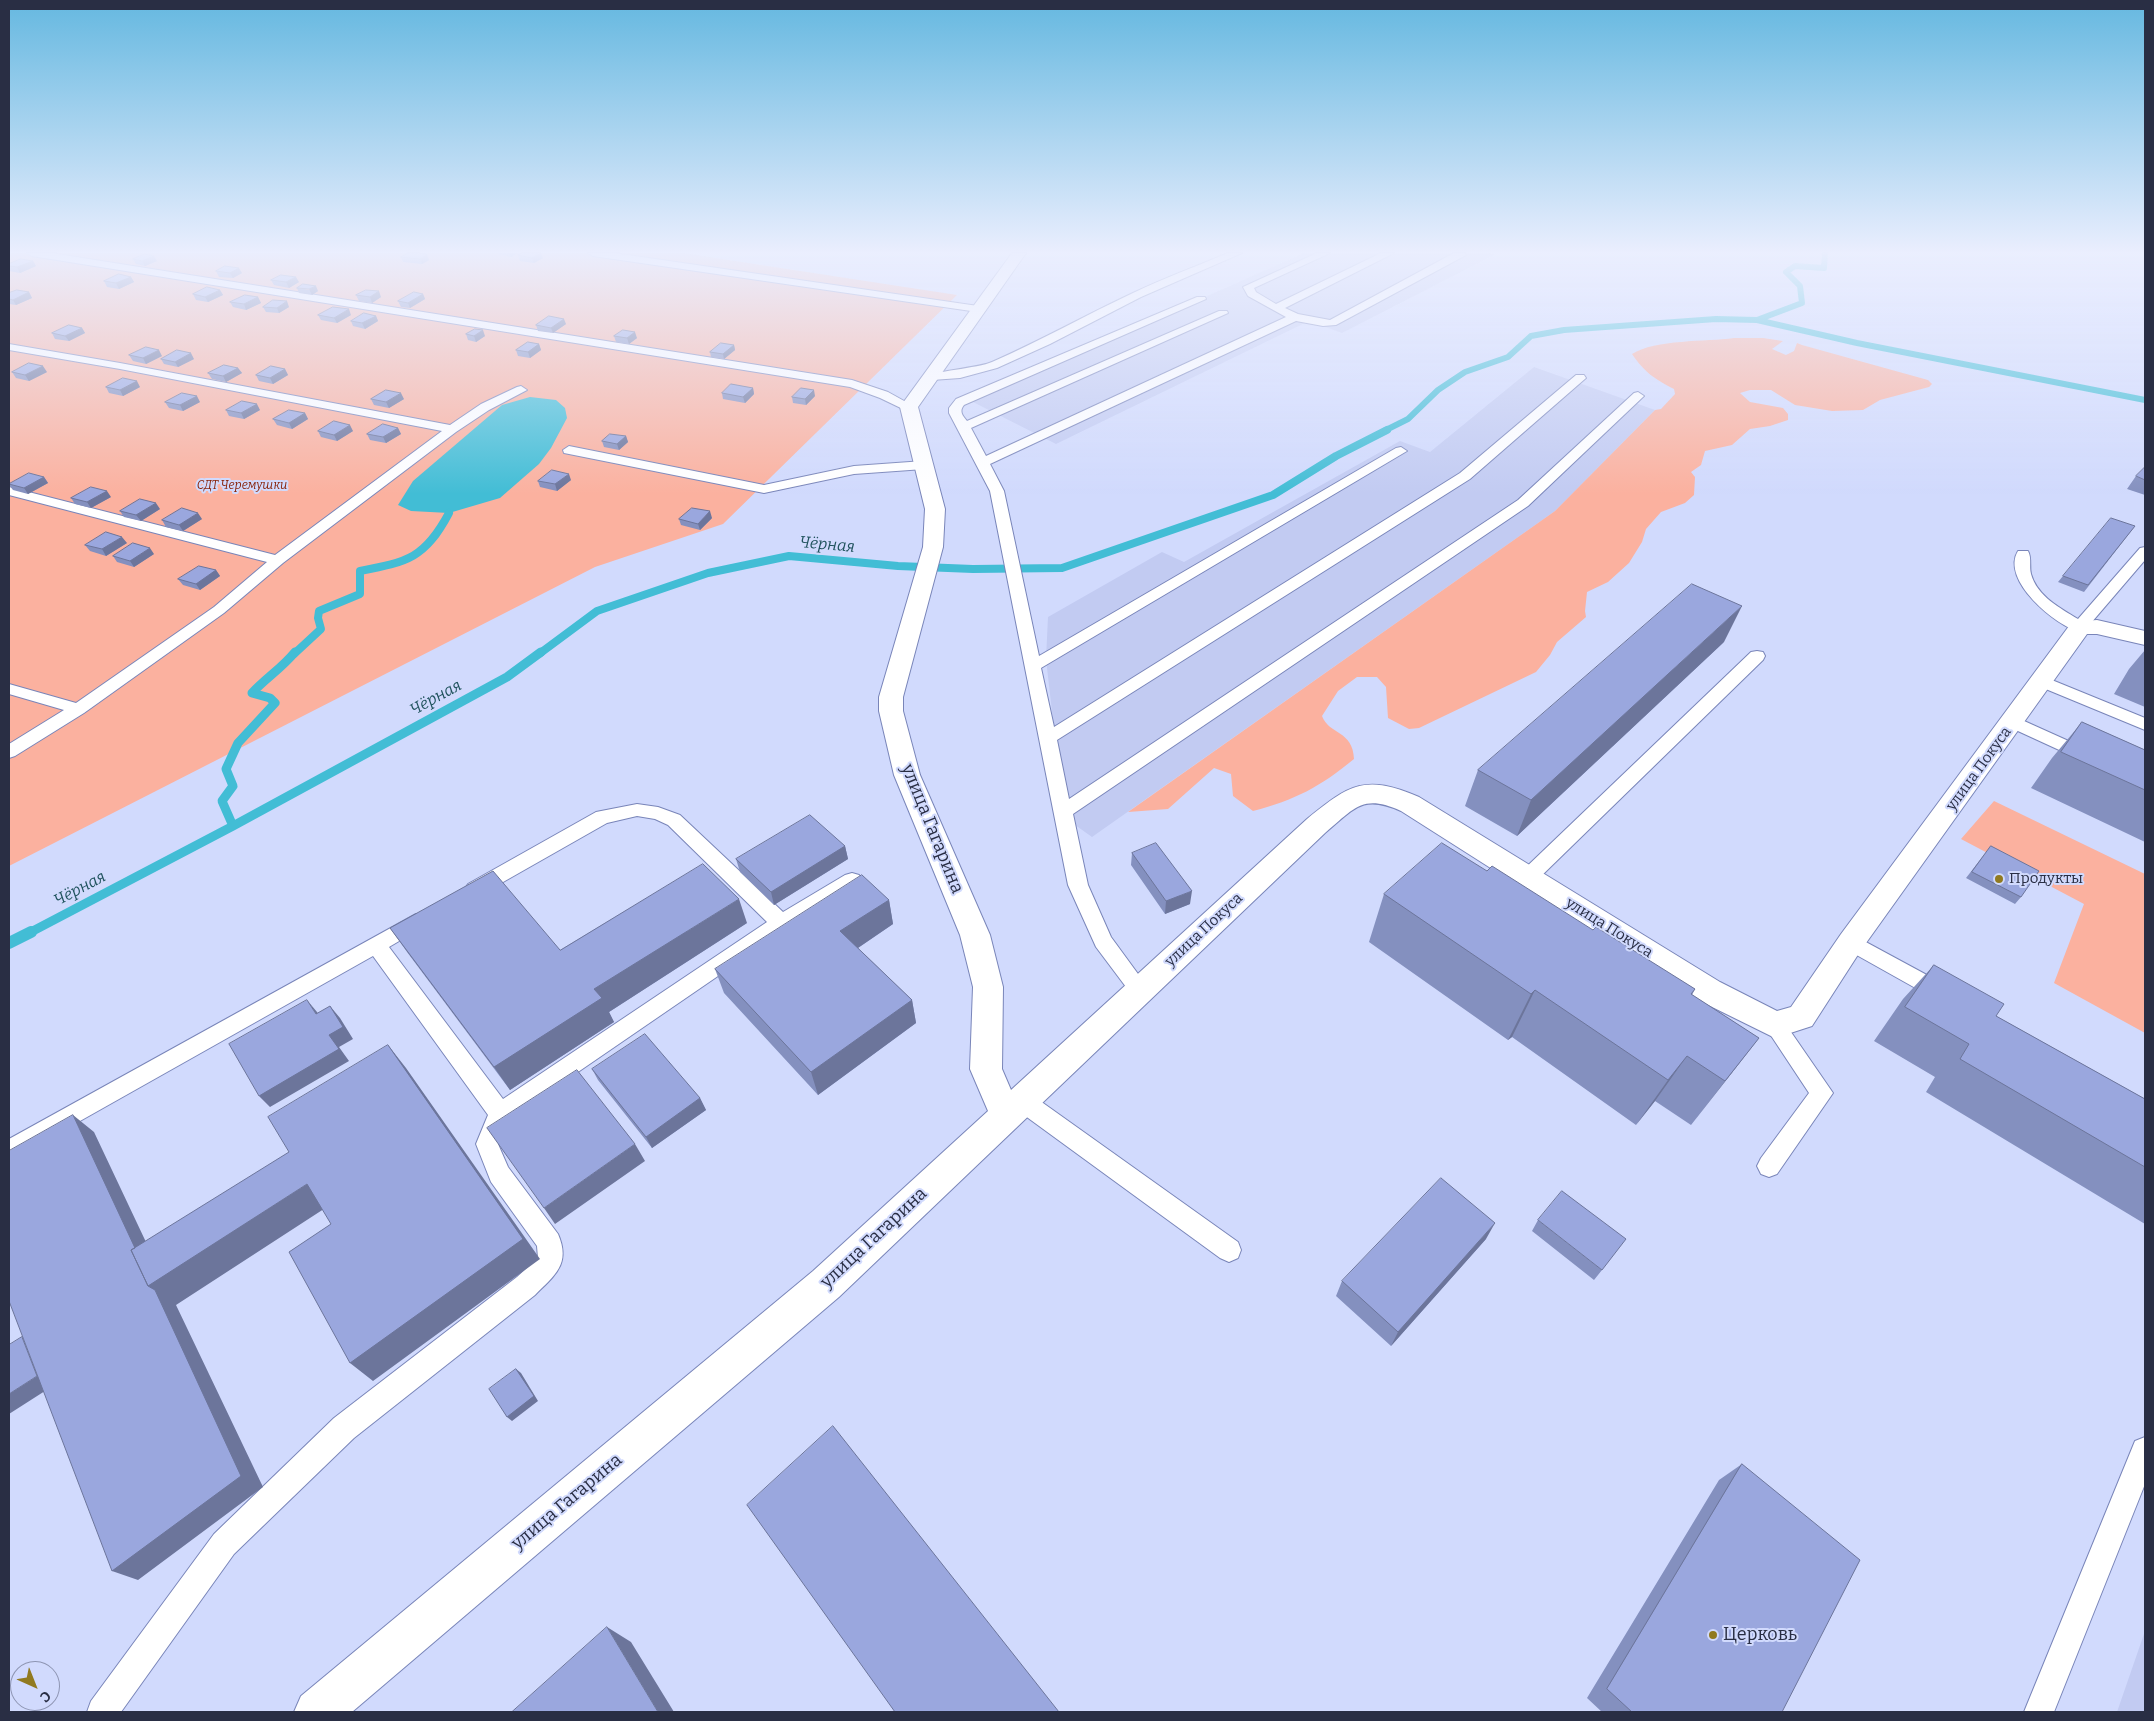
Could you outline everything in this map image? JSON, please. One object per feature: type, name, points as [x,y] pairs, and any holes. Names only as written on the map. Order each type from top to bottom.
[{"type":"street","points":[[908,407],[961,333]]},
{"type":"street","name":"улица Гагарина","points":[[317,1712],[826,1284],[1014,1107],[986,1069],[988,987],[975,935],[907,775],[891,710],[891,697],[933,547],[935,509],[908,407]]},
{"type":"street","points":[[2080,627],[2097,626],[2145,638]]},
{"type":"street","name":"улица Покуса","points":[[1014,1107],[1316,826],[1356,795],[1372,791],[1392,795],[1433,817],[1709,991],[1776,1025],[1801,1017],[1851,942],[2080,627]]},
{"type":"lane","points":[[535,333],[852,384],[884,395],[908,407]]},
{"type":"lane","points":[[932,376],[960,374],[993,366],[1063,333]]},
{"type":"lane","points":[[1121,333],[960,402],[955,408],[955,413],[984,462],[997,491],[1078,885],[1103,941],[1139,989]]},
{"type":"lane","points":[[964,427],[1177,333]]},
{"type":"lane","points":[[984,462],[1260,333]]},
{"type":"lane","points":[[9,347],[120,366],[452,429]]},
{"type":"lane","points":[[1048,738],[1465,476],[1580,378]]},
{"type":"lane","points":[[9,752],[78,709],[219,610],[278,560],[452,429],[485,408],[521,390]]},
{"type":"lane","points":[[1063,812],[1523,503],[1638,396]]},
{"type":"lane","points":[[569,450],[764,489],[854,470],[924,465]]},
{"type":"lane","points":[[1033,666],[1401,451]]},
{"type":"lane","points":[[9,490],[278,560]]},
{"type":"lane","points":[[2023,554],[2024,574],[2032,592],[2054,610],[2080,627],[2145,551]]},
{"type":"lane","points":[[1527,878],[1757,656]]},
{"type":"lane","points":[[2042,680],[2145,724]]},
{"type":"lane","points":[[9,689],[78,709]]},
{"type":"lane","points":[[2012,722],[2101,762]]},
{"type":"lane","points":[[460,898],[602,817],[637,810],[658,812],[674,820],[781,923]]},
{"type":"lane","points":[[102,1712],[224,1544],[344,1428],[526,1286],[550,1263],[549,1242],[499,1174],[487,1144],[500,1113],[781,923],[852,880]]},
{"type":"lane","points":[[9,1151],[434,912]]},
{"type":"lane","points":[[1851,942],[1955,1000]]},
{"type":"lane","points":[[376,945],[500,1113]]},
{"type":"lane","points":[[1769,1166],[1822,1093],[1776,1025]]},
{"type":"lane","points":[[1014,1107],[1229,1250]]},
{"type":"lane","points":[[2039,1712],[2145,1451]]},
{"type":"shaded area","points":[[1123,333],[1284,333],[1056,444],[971,401]]},
{"type":"shaded area","points":[[1534,367],[1655,410],[1555,511],[1092,837],[1064,817],[1046,659],[1048,617],[1162,552],[1184,562],[1400,441],[1430,452]]},
{"type":"shaded area","points":[[530,397],[556,400],[565,408],[567,418],[551,448],[539,464],[500,498],[449,513],[411,511],[398,505],[413,481],[502,405]]},
{"type":"shaded area","points":[[2145,1631],[2145,1712],[2117,1712]]},
{"type":"green space","name":"СДТ Черемушки","points":[[9,333],[918,333],[723,524],[595,567],[9,866]]},
{"type":"green space","points":[[1734,338],[1763,338],[1783,341],[1772,349],[1786,355],[1794,351],[1797,343],[1928,380],[1932,384],[1929,387],[1880,400],[1863,410],[1832,411],[1795,405],[1771,390],[1750,390],[1740,393],[1750,402],[1783,408],[1788,414],[1788,420],[1770,426],[1750,429],[1732,445],[1705,451],[1701,465],[1691,472],[1695,477],[1694,495],[1685,503],[1661,512],[1646,529],[1642,542],[1629,563],[1608,582],[1587,592],[1586,617],[1557,642],[1550,655],[1536,672],[1419,728],[1409,729],[1388,718],[1386,687],[1377,677],[1357,677],[1338,691],[1322,716],[1330,727],[1350,743],[1354,759],[1318,785],[1282,802],[1253,811],[1233,796],[1231,774],[1214,768],[1168,809],[1128,812],[1555,511],[1655,410],[1661,409],[1675,394],[1674,389],[1651,375],[1632,354],[1642,349],[1667,343]]},
{"type":"green space","points":[[1994,801],[2145,874],[2145,1033],[2054,983],[2084,904],[1961,839]]},
{"type":"building","points":[[53,333],[71,333],[65,336]]},
{"type":"building","points":[[467,333],[478,333],[474,336]]},
{"type":"building","points":[[618,333],[633,333],[627,338],[614,336]]},
{"type":"building","points":[[528,342],[539,344],[528,352],[516,350]]},
{"type":"building","points":[[721,343],[734,345],[723,354],[710,352]]},
{"type":"building","points":[[146,347],[159,350],[143,358],[129,355]]},
{"type":"building","points":[[177,350],[191,353],[175,362],[161,359]]},
{"type":"building","points":[[29,363],[43,366],[25,375],[12,372]]},
{"type":"building","points":[[224,365],[238,368],[223,376],[208,373]]},
{"type":"building","points":[[271,366],[285,369],[270,378],[256,375]]},
{"type":"building","points":[[123,378],[137,381],[120,390],[106,387]]},
{"type":"building","points":[[731,384],[753,388],[743,397],[722,393]]},
{"type":"building","points":[[801,388],[814,390],[805,399],[792,397]]},
{"type":"building","points":[[386,390],[401,393],[386,402],[371,399]]},
{"type":"building","points":[[182,393],[197,396],[180,405],[165,402]]},
{"type":"building","points":[[242,401],[257,404],[241,413],[226,410]]},
{"type":"building","points":[[289,410],[305,413],[289,423],[273,419]]},
{"type":"building","points":[[334,421],[350,425],[334,435],[318,431]]},
{"type":"building","points":[[383,424],[398,428],[383,437],[367,434]]},
{"type":"building","points":[[610,434],[626,436],[617,444],[602,441]]},
{"type":"building","points":[[2145,467],[2145,480],[2136,476]]},
{"type":"building","points":[[552,470],[569,474],[555,484],[538,481]]},
{"type":"building","points":[[29,473],[44,477],[24,488],[9,484]]},
{"type":"building","points":[[91,487],[107,491],[87,502],[71,498]]},
{"type":"building","points":[[140,499],[156,503],[136,515],[120,511]]},
{"type":"building","points":[[182,508],[198,513],[179,525],[162,520]]},
{"type":"building","points":[[692,508],[710,511],[698,524],[679,519]]},
{"type":"building","points":[[2111,518],[2135,526],[2088,585],[2063,576]]},
{"type":"building","points":[[106,532],[122,537],[102,549],[85,545]]},
{"type":"building","points":[[133,543],[150,548],[130,561],[113,556]]},
{"type":"building","points":[[199,566],[216,570],[196,584],[178,579]]},
{"type":"building","points":[[1692,584],[1742,606],[1531,800],[1478,770]]},
{"type":"building","points":[[2082,722],[2145,750],[2145,790],[2061,752]]},
{"type":"building","points":[[810,815],[845,846],[771,892],[736,859]]},
{"type":"building","points":[[1156,843],[1192,891],[1166,901],[1132,853]]},
{"type":"building","points":[[1442,843],[1487,871],[1492,866],[1593,930],[1596,927],[1695,989],[1691,994],[1759,1038],[1725,1081],[1687,1056],[1668,1080],[1535,990],[1531,994],[1384,894]]},
{"type":"building","points":[[1991,846],[2039,871],[2021,897],[1972,872]]},
{"type":"building","points":[[703,864],[739,899],[594,989],[602,998],[494,1067],[390,928],[493,871],[560,950]]},
{"type":"building","points":[[862,875],[889,900],[840,931],[912,1000],[811,1072],[715,969]]},
{"type":"building","points":[[1934,965],[2004,1004],[1996,1016],[2145,1099],[2145,1167],[1960,1059],[1969,1044],[1905,1007]]},
{"type":"building","points":[[307,1000],[316,1014],[330,1006],[343,1027],[329,1035],[339,1049],[259,1096],[229,1044]]},
{"type":"building","points":[[645,1034],[700,1098],[646,1137],[592,1069]]},
{"type":"building","points":[[388,1045],[523,1239],[350,1363],[289,1252],[331,1224],[307,1184],[148,1286],[131,1250],[289,1152],[268,1117]]},
{"type":"building","points":[[577,1070],[635,1144],[544,1208],[487,1128]]},
{"type":"building","points":[[73,1115],[135,1248],[131,1250],[148,1286],[155,1290],[241,1476],[112,1571],[9,1301],[9,1151]]},
{"type":"building","points":[[1441,1178],[1495,1223],[1398,1332],[1342,1281]]},
{"type":"building","points":[[1562,1191],[1626,1239],[1602,1270],[1538,1220]]},
{"type":"building","points":[[22,1337],[37,1376],[9,1394],[9,1345]]},
{"type":"building","points":[[516,1369],[534,1396],[507,1417],[489,1389]]},
{"type":"building","points":[[833,1426],[1059,1712],[895,1712],[747,1505]]},
{"type":"building","name":"Церковь","points":[[1742,1464],[1860,1560],[1782,1712],[1632,1712],[1607,1689]]},
{"type":"building","points":[[607,1627],[658,1712],[512,1712]]},
{"type":"waterway","points":[[1384,431],[1408,419],[1438,390],[1465,372],[1508,357],[1531,336],[1546,333]]},
{"type":"waterway","points":[[1815,333],[2145,400]]},
{"type":"waterway","points":[[539,654],[597,611],[708,573],[789,556],[898,566],[973,569],[1062,568],[1273,495],[1336,456],[1387,430]]},
{"type":"waterway","points":[[294,654],[321,629],[318,618],[319,611],[360,594],[360,571],[403,561],[413,556],[432,540],[449,513]]},
{"type":"waterway","points":[[233,826],[222,801],[233,786],[226,769],[238,743],[275,703],[270,698],[252,693],[295,652]]},
{"type":"waterway","name":"Чёрная","points":[[233,826],[507,677],[541,652]]},
{"type":"waterway","name":"Чёрная","points":[[29,933],[233,826]]},
{"type":"waterway","name":"Чёрная","points":[[9,943],[29,933]]},
{"type":"place","name":"Продукты","points":[[1999,879]]},
{"type":"place","name":"Церковь","points":[[1713,1635]]}]
